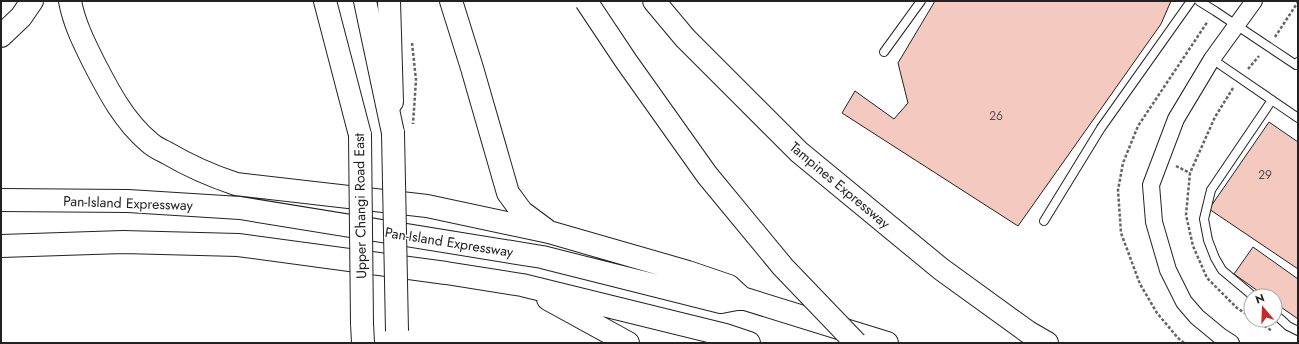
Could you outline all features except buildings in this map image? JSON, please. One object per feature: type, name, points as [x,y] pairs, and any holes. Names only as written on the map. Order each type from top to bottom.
[{"type":"main road","points":[[1,36],[21,17],[32,1]]},
{"type":"main road","points":[[70,1],[72,14],[89,52],[109,93],[128,122],[149,143],[208,175],[236,184],[427,206],[549,232],[688,272],[729,286],[742,298]]},
{"type":"main road","name":"Upper Changi Road East","points":[[325,1],[360,135],[362,333]]},
{"type":"main road","points":[[365,1],[393,133]]},
{"type":"main road","points":[[389,1],[398,339]]},
{"type":"main road","points":[[451,1],[508,193],[522,212],[549,232]]},
{"type":"main road","points":[[586,1],[626,61],[707,175],[783,267],[856,343]]},
{"type":"main road","name":"Tampines Expressway","points":[[654,1],[684,38],[799,152],[941,269],[1028,332],[1047,343]]},
{"type":"main road","name":"Pan-Island Expressway","points":[[1,200],[128,201],[240,208],[542,257],[721,302],[742,298],[887,343]]},
{"type":"main road","points":[[1,246],[123,242],[238,245],[446,273],[522,285],[725,335],[749,343]]},
{"type":"main road","points":[[522,285],[628,343]]},
{"type":"street","points":[[1231,343],[1197,317],[1184,302],[1168,270],[1154,222],[1151,184],[1176,119],[1212,59],[1237,26],[1249,3]]},
{"type":"lane","points":[[884,52],[921,1]]},
{"type":"lane","points":[[1044,220],[1101,128],[1191,1]]},
{"type":"lane","points":[[1199,1],[1297,65]]},
{"type":"lane","points":[[1212,59],[1298,118]]},
{"type":"lane","points":[[1243,288],[1222,270],[1215,258],[1208,240],[1204,219],[1211,190],[1272,100]]},
{"type":"lane","points":[[1283,321],[1298,331]]},
{"type":"path","points":[[1178,338],[1184,343]]}]
